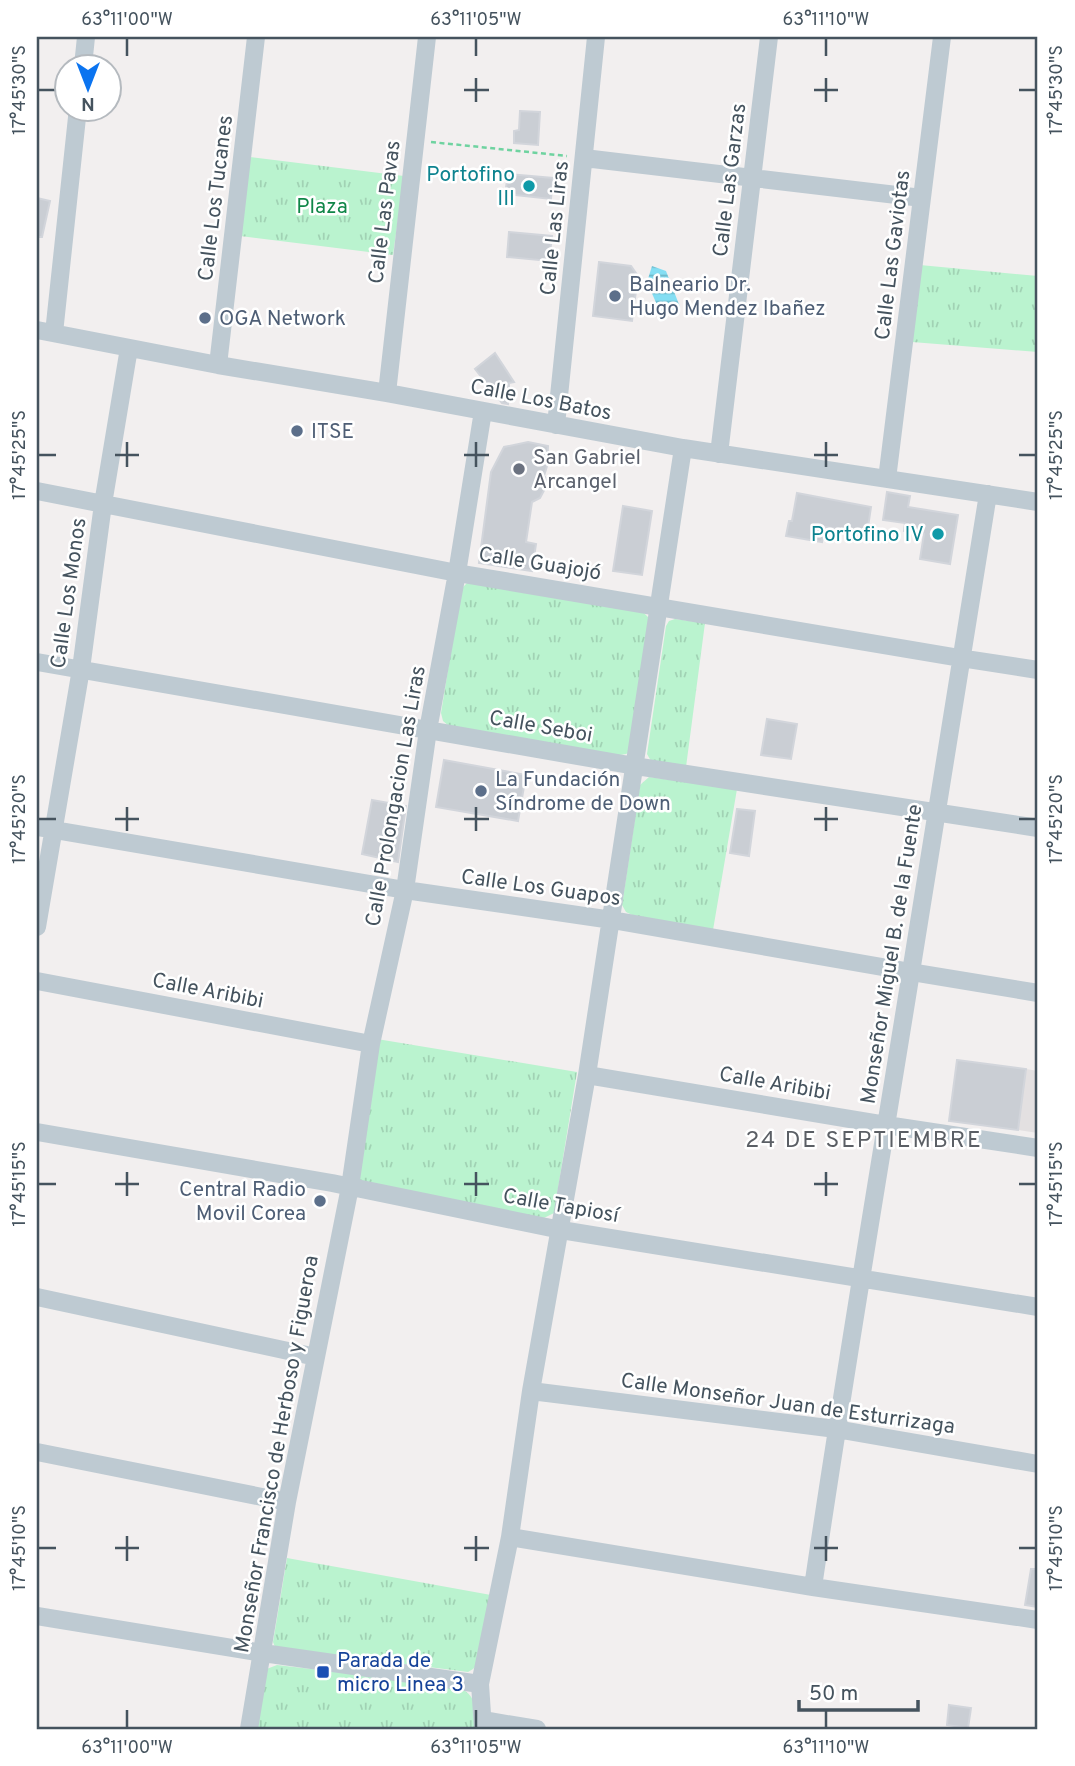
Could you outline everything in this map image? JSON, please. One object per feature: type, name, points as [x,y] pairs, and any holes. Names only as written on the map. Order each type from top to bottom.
[{"type":"street","name":"Calle Los Tucanes","points":[[218,365],[256,37]]},
{"type":"street","name":"Calle Las Pavas","points":[[387,393],[427,37]]},
{"type":"street","name":"Calle Las Liras","points":[[556,425],[596,37]]},
{"type":"street","name":"Calle Las Garzas","points":[[719,454],[769,37]]},
{"type":"street","name":"Calle Las Gaviotas","points":[[887,479],[942,37]]},
{"type":"street","points":[[45,331],[76,122]]},
{"type":"street","points":[[584,158],[922,198]]},
{"type":"street","name":"Calle Los Batos","points":[[45,331],[218,365],[387,393],[683,448],[1038,502]]},
{"type":"street","name":"Calle Los Monos","points":[[37,928],[45,829],[81,669],[103,504],[129,348]]},
{"type":"street","name":"Calle Prolongacion Las Liras","points":[[350,1187],[370,1044],[405,890],[428,730],[483,411]]},
{"type":"street","points":[[537,1729],[483,1725],[480,1684],[510,1537],[531,1391],[587,1075],[683,448]]},
{"type":"street","name":"Calle Guajojó","points":[[37,491],[457,573],[1038,670]]},
{"type":"street","name":"Monseñor Miguel B. de la Fuente","points":[[813,1587],[836,1429],[988,494]]},
{"type":"street","name":"Calle Seboi","points":[[37,662],[635,766],[1038,828]]},
{"type":"street","name":"Calle Los Guapos","points":[[45,829],[405,890],[612,920],[1038,993]]},
{"type":"street","name":"Calle Aribibi","points":[[37,981],[370,1044]]},
{"type":"street","name":"Calle Aribibi","points":[[587,1075],[1038,1148]]},
{"type":"street","name":"Calle Tapiosí","points":[[37,1132],[350,1187],[561,1230],[1038,1307]]},
{"type":"street","name":"Monseñor Francisco de Herboso y Figueroa","points":[[249,1729],[287,1502],[350,1187]]},
{"type":"street","points":[[37,1297],[316,1357]]},
{"type":"street","name":"Calle Monseñor Juan de Esturrizaga","points":[[531,1391],[836,1429],[1038,1464]]},
{"type":"street","points":[[37,1452],[287,1502]]},
{"type":"street","points":[[510,1537],[813,1587],[1038,1620]]},
{"type":"street","points":[[37,1616],[263,1653],[480,1684]]},
{"type":"path","points":[[415,140],[584,158]]},
{"type":"shaded area","points":[[1026,1069],[1038,1071],[1038,1133],[1018,1130]]},
{"type":"green space","name":"Plaza","points":[[250,157],[404,176],[393,255],[240,236]]},
{"type":"green space","points":[[920,265],[1038,276],[1038,352],[912,342]]},
{"type":"green space","points":[[467,583],[643,612],[648,617],[650,624],[630,752],[614,756],[450,727],[443,721],[441,713],[461,589]]},
{"type":"green space","points":[[675,619],[705,623],[686,767],[651,761],[647,754],[666,626],[669,621]]},
{"type":"green space","points":[[649,777],[737,789],[713,930],[632,915],[626,912],[622,905],[640,785]]},
{"type":"green space","points":[[377,1039],[577,1072],[554,1213],[544,1218],[356,1181]]},
{"type":"green space","points":[[287,1558],[491,1595],[477,1665],[468,1672],[275,1647],[273,1642]]},
{"type":"green space","points":[[277,1665],[456,1686],[472,1698],[476,1729],[254,1729],[264,1670]]},
{"type":"water","points":[[652,266],[666,271],[680,307],[661,314],[647,282]]},
{"type":"building","points":[[520,111],[540,112],[538,145],[514,143],[514,131],[519,130]]},
{"type":"building","name":"Portofino III","points":[[508,174],[553,178],[551,199],[505,194]]},
{"type":"building","points":[[37,198],[50,201],[42,237],[37,237]]},
{"type":"building","points":[[509,232],[552,236],[549,261],[507,257]]},
{"type":"building","name":"Balneario Dr. Hugo Mendez Ibañez","points":[[599,262],[631,266],[638,276],[632,321],[593,316]]},
{"type":"building","points":[[495,353],[514,382],[509,383],[508,404],[502,403],[475,369]]},
{"type":"building","points":[[528,442],[548,446],[544,476],[549,481],[540,498],[532,502],[526,542],[536,544],[532,571],[479,563],[491,472],[504,447]]},
{"type":"building","name":"Portofino IV","points":[[887,492],[910,496],[908,507],[958,515],[950,564],[920,559],[924,534],[904,531],[905,523],[883,520]]},
{"type":"building","points":[[797,493],[871,507],[867,534],[825,527],[822,542],[786,536]]},
{"type":"building","points":[[623,506],[652,511],[642,575],[613,571]]},
{"type":"building","points":[[767,719],[797,724],[791,759],[761,755]]},
{"type":"building","name":"La Fundación Síndrome de Down","points":[[444,760],[526,775],[518,821],[436,807]]},
{"type":"building","points":[[372,800],[406,806],[398,862],[362,854]]},
{"type":"building","points":[[737,809],[755,811],[749,856],[730,853]]},
{"type":"building","points":[[957,1060],[1026,1069],[1018,1130],[949,1121]]},
{"type":"building","points":[[1031,1569],[1038,1569],[1038,1607],[1025,1605]]},
{"type":"building","points":[[949,1705],[971,1708],[968,1728],[947,1725]]},
{"type":"place","name":"Portofino III","points":[[529,186]]},
{"type":"place","name":"Balneario Dr. Hugo Mendez Ibañez","points":[[615,296]]},
{"type":"place","name":"OGA Network","points":[[205,318]]},
{"type":"place","name":"ITSE","points":[[297,431]]},
{"type":"place","name":"San Gabriel Arcangel","points":[[519,469]]},
{"type":"place","name":"Portofino IV","points":[[938,534]]},
{"type":"place","name":"La Fundación Síndrome de Down","points":[[481,791]]},
{"type":"place","name":"Central Radio Movil Corea","points":[[320,1201]]},
{"type":"place","name":"Parada de micro Linea 3","points":[[323,1672]]},
{"type":"district","name":"24 DE SEPTIEMBRE","points":[[864,1139]]}]
